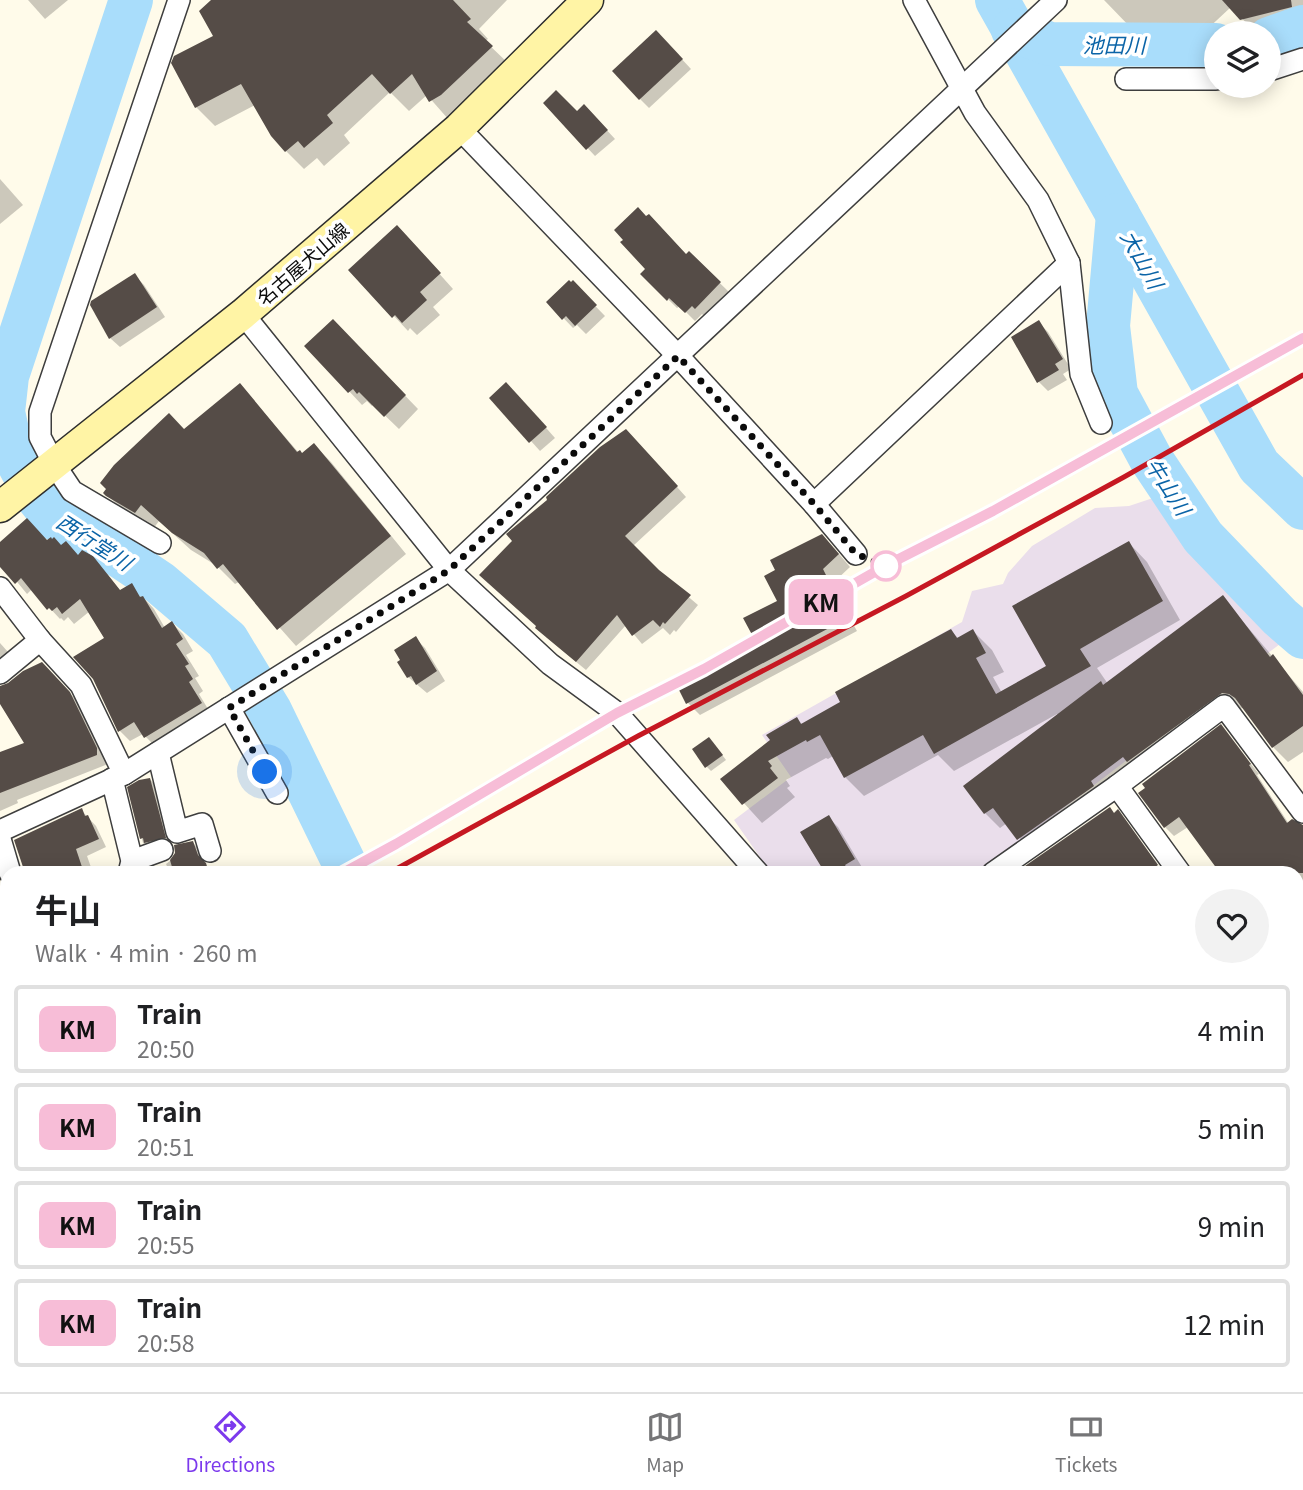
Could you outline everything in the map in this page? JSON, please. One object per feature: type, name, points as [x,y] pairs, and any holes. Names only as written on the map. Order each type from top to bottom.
[{"type":"main road","name":"名古屋犬山線","points":[[0,507],[243,314],[459,128],[588,0]]},
{"type":"street","points":[[160,543],[72,491],[50,467],[40,437],[40,412],[179,0]]},
{"type":"street","points":[[914,0],[967,82],[975,113],[1038,200],[1069,263],[1081,374],[1101,424]]},
{"type":"street","points":[[0,831],[118,776],[158,753],[449,570],[1053,2]]},
{"type":"street","points":[[1281,66],[1303,59]]},
{"type":"street","points":[[1126,79],[1204,79]]},
{"type":"street","points":[[459,128],[678,356],[814,504],[856,554]]},
{"type":"street","points":[[814,504],[1069,263]]},
{"type":"street","points":[[243,314],[449,570],[550,664],[617,713],[752,866]]},
{"type":"street","points":[[0,588],[40,640],[81,685],[118,776],[130,866]]},
{"type":"street","points":[[0,673],[40,640]]},
{"type":"street","points":[[235,705],[277,793]]},
{"type":"street","points":[[1003,866],[1224,706],[1303,812]]},
{"type":"street","points":[[158,753],[177,832],[202,824],[210,851]]},
{"type":"street","points":[[1117,786],[1175,866]]},
{"type":"street","points":[[0,839],[8,866]]},
{"type":"street","points":[[132,866],[162,850]]},
{"type":"shaded area","points":[[1162,495],[1192,543],[1284,641],[987,866],[766,866],[734,820],[791,777],[762,735],[962,622],[972,591],[1003,584],[1008,573],[1032,546],[1095,508],[1129,506]]},
{"type":"building","points":[[211,0],[453,0],[471,19],[467,22],[493,46],[441,95],[429,102],[412,74],[390,94],[372,74],[327,115],[333,123],[304,148],[298,141],[285,152],[271,136],[241,84],[195,108],[171,63],[174,56],[213,36],[199,11]]},
{"type":"building","points":[[1222,0],[1291,0],[1292,7],[1240,20]]},
{"type":"building","points":[[656,30],[683,59],[639,100],[612,71]]},
{"type":"building","points":[[556,90],[577,111],[584,104],[608,130],[586,150],[543,103]]},
{"type":"building","points":[[638,207],[646,216],[649,214],[686,254],[689,251],[721,282],[695,309],[692,306],[685,313],[669,298],[667,301],[640,274],[645,269],[620,242],[623,240],[614,230]]},
{"type":"building","points":[[397,225],[441,273],[420,292],[427,300],[402,323],[395,315],[392,318],[348,270]]},
{"type":"building","points":[[135,273],[157,307],[109,339],[90,305],[91,301]]},
{"type":"building","points":[[569,280],[573,280],[597,305],[575,326],[566,316],[562,320],[546,302]]},
{"type":"building","points":[[333,319],[406,395],[384,417],[359,392],[357,394],[353,389],[348,393],[304,346]]},
{"type":"building","points":[[1039,320],[1063,359],[1055,364],[1059,370],[1037,383],[1011,337]]},
{"type":"building","points":[[506,382],[547,427],[529,443],[489,398]]},
{"type":"building","points":[[240,383],[297,452],[300,450],[302,453],[314,443],[391,536],[277,630],[223,564],[217,569],[204,553],[172,533],[141,505],[135,513],[106,496],[103,493],[106,489],[100,483],[114,465],[169,413],[184,429]]},
{"type":"building","points":[[626,429],[678,486],[625,536],[659,570],[691,595],[665,624],[663,622],[660,627],[653,620],[632,636],[617,615],[576,662],[479,575],[512,541],[506,534],[547,500],[546,497],[600,447]]},
{"type":"building","points":[[27,518],[47,540],[54,537],[61,545],[66,541],[78,555],[82,550],[93,556],[120,590],[132,583],[162,628],[172,621],[183,639],[176,644],[189,664],[185,666],[193,679],[189,682],[202,703],[144,738],[134,722],[118,732],[93,679],[73,657],[104,638],[80,599],[62,614],[57,607],[52,611],[49,608],[47,610],[21,578],[15,584],[0,567],[0,542]]},
{"type":"building","points":[[822,534],[839,554],[823,569],[829,581],[826,583],[846,619],[686,704],[677,686],[757,644],[743,618],[777,601],[764,576],[775,570],[770,560]]},
{"type":"building","points":[[1129,541],[1163,601],[1080,649],[1091,666],[934,754],[923,735],[844,778],[820,735],[768,761],[778,778],[742,805],[720,779],[770,740],[766,735],[797,717],[801,724],[840,702],[835,692],[951,629],[957,638],[973,629],[986,653],[976,658],[996,694],[1046,666],[1012,606]]},
{"type":"building","points":[[1223,595],[1270,657],[1273,654],[1303,695],[1303,726],[1272,748],[1235,698],[1222,693],[1127,762],[1123,757],[1091,781],[1094,786],[1017,840],[993,808],[984,814],[963,786],[1101,681],[1103,685]]},
{"type":"building","points":[[416,636],[437,671],[416,685],[411,676],[407,678],[397,662],[400,660],[394,650]]},
{"type":"building","points":[[42,662],[70,692],[97,748],[97,755],[0,793],[0,752],[24,743],[0,704],[0,686]]},
{"type":"building","points":[[1221,724],[1251,764],[1249,765],[1287,823],[1292,819],[1303,825],[1303,866],[1215,866],[1179,817],[1164,828],[1138,793],[1145,788],[1142,784]]},
{"type":"building","points":[[709,737],[723,755],[705,768],[692,749]]},
{"type":"building","points":[[150,778],[166,838],[144,843],[143,838],[140,839],[127,787],[139,780]]},
{"type":"building","points":[[1110,807],[1114,813],[1118,809],[1158,865],[1157,866],[1025,866]]},
{"type":"building","points":[[82,808],[99,839],[76,849],[82,866],[23,866],[14,840]]},
{"type":"building","points":[[829,815],[855,859],[846,866],[821,866],[800,832]]},
{"type":"building","points":[[193,841],[198,855],[207,866],[172,866],[170,860],[175,853],[174,845]]},
{"type":"waterway","name":"西行堂川","points":[[131,0],[7,376],[3,412],[11,449],[35,494],[54,518],[96,540],[160,583],[227,640],[270,711],[346,866]]},
{"type":"waterway","name":"大山川","points":[[997,0],[1259,466],[1303,508]]},
{"type":"waterway","name":"池田川","points":[[1281,35],[1303,27]]},
{"type":"waterway","name":"池田川","points":[[1013,30],[1050,44],[1204,45]]},
{"type":"waterway","name":"牛山川","points":[[1118,215],[1108,326],[1116,394],[1151,459],[1203,537],[1280,617],[1303,637]]},
{"type":"railway","points":[[355,866],[617,713],[704,669],[887,565],[993,511],[1270,354],[1303,338]]},
{"type":"railway","points":[[402,866],[638,736],[906,596],[1303,375]]},
{"type":"train","name":"KM","points":[[356,866],[617,713],[704,669],[887,565],[993,511],[1270,354],[1303,338]]},
{"type":"route","points":[[265,772],[229,708],[449,570],[678,356],[814,504],[856,554],[886,566]]}]
